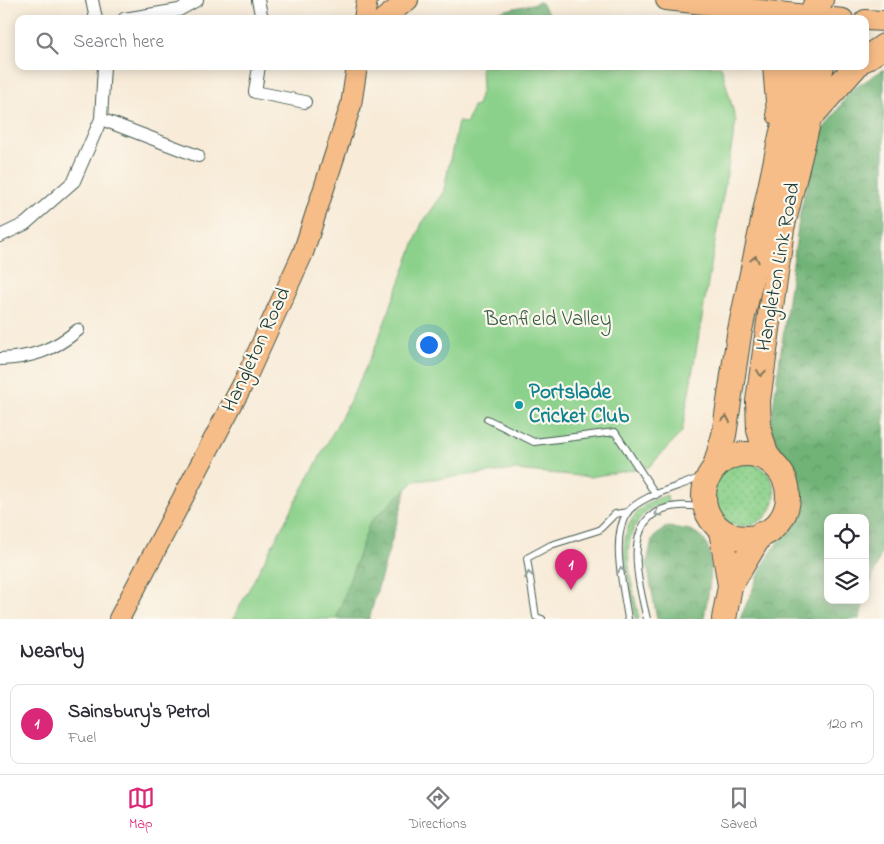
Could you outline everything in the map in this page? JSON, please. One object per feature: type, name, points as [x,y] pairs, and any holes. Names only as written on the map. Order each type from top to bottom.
[{"type":"highway","points":[[720,6],[735,15]]},
{"type":"highway","points":[[869,56],[884,46]]},
{"type":"highway","points":[[775,70],[780,136]]},
{"type":"highway","name":"Hangleton Link Road","points":[[713,470],[724,435],[739,335],[780,136],[798,70]]},
{"type":"highway","name":"Hangleton Link Road","points":[[776,467],[766,454],[759,430],[758,401],[782,229],[821,70]]},
{"type":"highway","points":[[809,119],[852,70]]},
{"type":"highway","points":[[741,454],[752,454],[765,459],[776,467],[787,488],[787,502],[782,516],[774,527],[761,534],[735,537],[721,530],[710,519],[704,494],[713,470],[727,458],[741,454]]},
{"type":"highway","points":[[721,530],[730,586],[724,619]]},
{"type":"highway","points":[[730,586],[761,534]]},
{"type":"main road","points":[[365,15],[367,0]]},
{"type":"main road","points":[[389,15],[408,0]]},
{"type":"main road","points":[[666,0],[720,6],[822,11]]},
{"type":"main road","points":[[869,20],[884,21]]},
{"type":"main road","name":"Hangleton Road","points":[[119,619],[246,378],[303,253],[351,105],[356,70]]},
{"type":"street","points":[[92,0],[95,15]]},
{"type":"street","points":[[148,15],[179,10],[197,0]]},
{"type":"street","points":[[258,0],[261,15]]},
{"type":"street","points":[[0,236],[25,224],[74,181],[101,119],[104,70]]},
{"type":"street","points":[[258,70],[255,92],[305,102]]},
{"type":"street","points":[[101,119],[198,156]]},
{"type":"street","points":[[0,359],[42,353],[62,343],[78,330]]},
{"type":"lane","points":[[487,419],[534,442],[615,432],[656,495]]},
{"type":"lane","points":[[542,619],[536,617],[527,558],[551,546],[599,530],[614,514],[628,512],[656,495],[690,483],[713,470]]},
{"type":"lane","points":[[646,619],[640,588],[636,545],[639,530],[662,509],[679,506],[706,508]]},
{"type":"lane","points":[[628,512],[620,532],[619,555],[628,619]]},
{"type":"green space","points":[[540,2],[550,15],[485,15]]},
{"type":"green space","points":[[884,69],[884,544],[869,589],[869,514],[824,514],[824,604],[864,604],[859,619],[740,619],[763,565],[796,514],[797,491],[788,465],[770,430],[800,213],[818,139],[850,91]]},
{"type":"green space","name":"Benfield Valley","points":[[481,70],[722,70],[736,121],[682,432],[649,467],[590,477],[516,470],[415,481],[370,522],[336,619],[233,619],[353,395],[376,345],[422,223],[443,194],[458,122],[467,123],[473,106],[477,106],[482,88]]},
{"type":"green space","points":[[743,462],[761,468],[769,476],[775,494],[769,512],[761,520],[743,526],[725,520],[717,512],[711,494],[717,476],[725,468]]},
{"type":"green space","points":[[414,463],[369,619],[336,619],[370,522]]},
{"type":"green space","points":[[667,495],[668,503],[650,509],[639,520],[632,532],[629,546],[630,576],[639,619],[635,619],[625,559],[627,530],[634,517],[645,505]]},
{"type":"green space","points":[[666,527],[690,530],[700,536],[707,545],[711,569],[704,619],[657,619],[647,564],[652,539]]},
{"type":"place","name":"Portslade Cricket Club","points":[[519,405]]},
{"type":"place","name":"Sainsbury's Petrol","points":[[571,590]]}]
